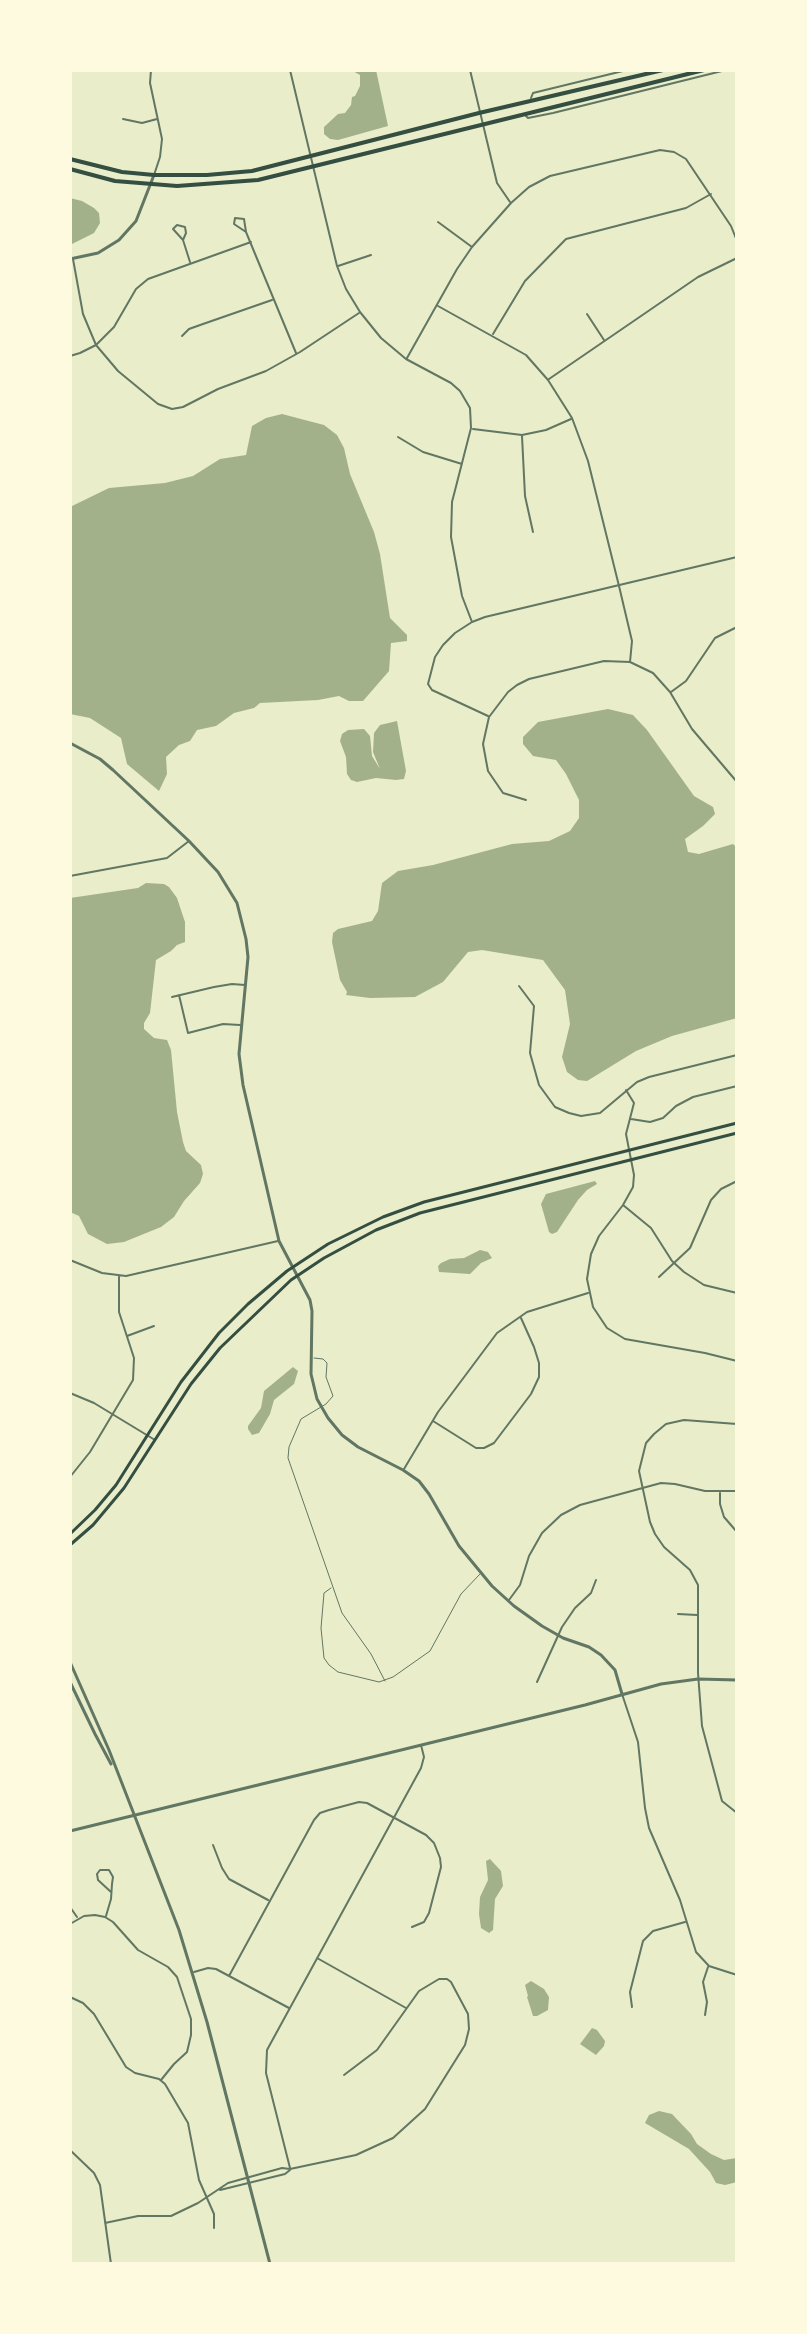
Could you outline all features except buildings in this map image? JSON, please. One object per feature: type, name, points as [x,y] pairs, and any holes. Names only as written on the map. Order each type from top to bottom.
[{"type":"highway","points":[[70,159],[122,172],[154,175],[252,171],[663,70]]},
{"type":"highway","points":[[70,169],[115,181],[151,184],[204,186],[258,180],[704,70]]},
{"type":"main road","points":[[70,1534],[109,1494],[181,1382],[219,1333],[248,1304],[328,1244],[383,1217],[424,1202],[737,1123]]},
{"type":"main road","points":[[70,1545],[93,1525],[115,1499],[191,1384],[220,1348],[295,1271],[388,1224],[444,1206],[737,1133]]},
{"type":"street","points":[[151,70],[150,83],[162,139],[160,157],[136,221],[119,240],[98,253],[72,259],[83,314],[96,345],[118,371],[158,404],[172,409],[183,407],[218,389],[266,371],[360,312]]},
{"type":"street","points":[[290,70],[337,266],[346,289],[381,338],[406,359],[451,383],[470,408],[471,428],[452,502],[451,537],[462,596],[472,622]]},
{"type":"street","points":[[470,70],[497,183],[511,203]]},
{"type":"street","points":[[532,101],[533,93],[627,70]]},
{"type":"street","points":[[525,114],[528,118],[553,113],[726,70]]},
{"type":"street","points":[[123,119],[142,123],[158,119]]},
{"type":"street","points":[[406,359],[472,247],[511,203],[529,187],[550,176],[660,150],[674,152],[686,159],[711,194],[737,241]]},
{"type":"street","points":[[492,335],[525,281],[566,239],[686,208],[711,194]]},
{"type":"street","points":[[438,222],[472,247]]},
{"type":"street","points":[[246,232],[297,354]]},
{"type":"street","points":[[183,240],[191,263]]},
{"type":"street","points":[[70,356],[96,345],[114,327],[136,289],[148,279],[251,242]]},
{"type":"street","points":[[337,266],[371,255]]},
{"type":"street","points":[[548,380],[698,277],[737,258]]},
{"type":"street","points":[[182,336],[189,329],[273,299]]},
{"type":"street","points":[[437,305],[526,355],[548,380],[572,418],[588,461],[619,586],[632,641],[630,662]]},
{"type":"street","points":[[587,314],[605,341]]},
{"type":"street","points":[[471,428],[522,435],[546,430],[572,418]]},
{"type":"street","points":[[522,435],[525,496],[533,532]]},
{"type":"street","points":[[398,437],[423,452],[462,464]]},
{"type":"street","points":[[489,717],[432,690],[428,684],[435,657],[443,645],[472,622],[737,557]]},
{"type":"street","points":[[670,692],[686,681],[715,638],[737,627]]},
{"type":"street","points":[[526,800],[503,793],[488,771],[483,744],[489,717],[508,692],[529,679],[604,661],[630,662],[653,673],[670,692],[692,729],[737,782]]},
{"type":"street","points":[[70,743],[100,759],[189,841],[218,872],[237,903],[246,939],[246,985],[239,1054],[243,1085],[279,1241],[309,1295],[312,1308],[312,1379],[322,1407],[346,1438],[403,1470],[426,1490],[449,1532],[480,1574],[508,1601],[557,1635],[589,1647],[615,1670],[638,1742],[649,1828],[672,1880],[696,1952],[709,1966],[737,1975]]},
{"type":"street","points":[[70,876],[167,858],[189,841]]},
{"type":"street","points":[[172,997],[232,984],[246,985]]},
{"type":"street","points":[[519,986],[534,1006],[530,1053],[539,1085],[549,1102],[569,1113],[592,1115],[607,1109],[626,1090],[649,1077],[737,1055]]},
{"type":"street","points":[[179,995],[188,1033],[223,1024],[241,1025]]},
{"type":"street","points":[[630,1119],[655,1121],[666,1117],[676,1106],[693,1097],[737,1086]]},
{"type":"street","points":[[626,1090],[634,1103],[626,1134],[634,1175],[633,1187],[593,1246],[588,1270],[589,1293],[601,1322],[621,1338],[737,1361]]},
{"type":"street","points":[[659,1277],[692,1244],[711,1200],[721,1189],[737,1181]]},
{"type":"street","points":[[623,1205],[654,1231],[674,1264],[704,1285],[737,1293]]},
{"type":"street","points":[[70,1260],[102,1273],[133,1275],[279,1241]]},
{"type":"street","points":[[70,1477],[90,1452],[132,1385],[134,1358],[119,1312],[119,1276]]},
{"type":"street","points":[[403,1470],[432,1421],[493,1338],[519,1316],[542,1305],[589,1293]]},
{"type":"street","points":[[432,1421],[476,1448],[494,1443],[531,1394],[539,1377],[534,1347],[519,1316]]},
{"type":"street","points":[[126,1336],[154,1326]]},
{"type":"street","points":[[70,1393],[86,1398],[155,1440]]},
{"type":"street","points":[[737,1424],[684,1420],[666,1424],[645,1446],[639,1471],[651,1526],[657,1538],[696,1581],[699,1595],[698,1679],[702,1726],[720,1795],[725,1806],[737,1813]]},
{"type":"street","points":[[508,1601],[520,1585],[535,1544],[551,1524],[580,1505],[670,1483],[720,1492],[737,1491]]},
{"type":"street","points":[[720,1492],[724,1517],[737,1532]]},
{"type":"street","points":[[537,1682],[557,1635],[569,1616],[591,1593],[596,1580]]},
{"type":"street","points":[[678,1614],[698,1615]]},
{"type":"street","points":[[70,1662],[135,1815],[192,1972],[270,2264]]},
{"type":"street","points":[[77,1678],[70,1682],[115,1770]]},
{"type":"street","points":[[70,1831],[671,1682],[737,1680]]},
{"type":"street","points":[[290,2169],[266,2065],[271,2042],[423,1765],[421,1744]]},
{"type":"street","points":[[229,1976],[320,1813],[363,1802],[429,1837],[436,1845],[440,1871],[429,1916],[412,1927]]},
{"type":"street","points":[[213,1845],[229,1879],[269,1901]]},
{"type":"street","points":[[105,1917],[111,1892],[112,1873],[107,1869],[100,1870],[98,1881],[111,1892]]},
{"type":"street","points":[[70,1907],[78,1918]]},
{"type":"street","points":[[70,1924],[91,1914],[105,1917],[138,1950],[170,1969],[181,1985],[191,2023],[190,2041],[185,2055],[161,2080]]},
{"type":"street","points":[[632,2007],[630,1992],[643,1941],[656,1930],[686,1922]]},
{"type":"street","points":[[317,1958],[407,2008]]},
{"type":"street","points":[[705,2015],[707,2002],[703,1982],[709,1966]]},
{"type":"street","points":[[192,1972],[212,1968],[290,2009]]},
{"type":"street","points":[[248,2181],[282,2168],[356,2155],[379,2146],[409,2126],[429,2103],[465,2045],[469,2025],[467,2010],[451,1982],[441,1978],[421,1989],[377,2050],[344,2075]]},
{"type":"street","points":[[70,1997],[87,2006],[96,2016],[124,2066],[133,2072],[161,2080],[188,2123],[198,2175],[215,2216],[214,2228]]},
{"type":"street","points":[[70,2150],[92,2170],[99,2182],[111,2264]]},
{"type":"street","points":[[105,2223],[138,2216],[171,2216],[226,2184],[285,2174],[290,2169]]},
{"type":"lane","points":[[310,1358],[323,1359],[328,1365],[326,1377],[333,1396],[322,1407],[301,1419],[288,1456],[345,1619],[371,1654],[385,1681]]},
{"type":"lane","points":[[333,1587],[324,1593],[321,1628],[325,1661],[338,1672],[373,1682],[385,1681],[430,1651],[461,1594],[480,1574]]},
{"type":"shaded area","points":[[351,70],[376,70],[388,126],[338,140],[330,139],[324,134],[324,127],[338,114],[345,113],[360,86],[360,75]]},
{"type":"shaded area","points":[[70,198],[94,208],[99,213],[100,223],[94,233],[70,245]]},
{"type":"shaded area","points":[[282,414],[324,425],[337,435],[374,532],[390,618],[407,635],[407,641],[391,643],[389,671],[363,701],[349,701],[339,696],[260,703],[254,708],[234,713],[216,726],[197,730],[190,741],[179,745],[166,757],[167,774],[159,791],[127,764],[121,738],[90,718],[70,714],[70,507],[109,488],[165,483],[193,476],[220,459],[246,455],[252,426]]},
{"type":"shaded area","points":[[608,709],[633,715],[694,796],[713,807],[715,814],[685,839],[688,852],[699,854],[733,844],[737,848],[737,1018],[672,1036],[636,1051],[587,1081],[578,1080],[567,1072],[562,1057],[570,1024],[565,990],[543,960],[482,950],[468,952],[443,982],[415,997],[346,995],[332,942],[333,933],[372,921],[378,911],[382,883],[398,871],[512,844],[549,841],[570,831],[579,818],[579,800],[566,774],[556,760],[533,756],[523,744],[523,737],[538,722]]},
{"type":"shaded area","points":[[397,721],[406,771],[404,779],[351,780],[340,741],[342,734],[348,730],[364,729],[370,736],[372,756],[380,769],[373,752],[374,733],[380,725]]},
{"type":"shaded area","points":[[146,883],[169,887],[177,898],[185,922],[185,942],[156,960],[150,1013],[144,1029],[154,1038],[167,1040],[171,1050],[183,1142],[186,1151],[201,1165],[203,1174],[200,1183],[174,1217],[161,1227],[124,1242],[107,1244],[88,1234],[79,1216],[70,1212],[70,898],[138,888]]},
{"type":"shaded area","points":[[595,1181],[597,1184],[578,1200],[557,1232],[549,1232],[541,1204],[546,1194]]},
{"type":"shaded area","points":[[480,1250],[488,1252],[492,1258],[481,1263],[470,1274],[439,1272],[441,1263],[464,1258]]},
{"type":"shaded area","points":[[293,1367],[298,1371],[294,1384],[274,1400],[259,1433],[252,1435],[248,1426],[261,1408],[264,1391]]},
{"type":"shaded area","points":[[490,1859],[501,1871],[503,1886],[495,1899],[493,1930],[489,1933],[481,1928],[479,1914],[480,1897],[488,1880],[486,1861]]},
{"type":"shaded area","points":[[531,1981],[544,1989],[549,1997],[548,2010],[537,2016],[533,2016],[527,1997],[525,1985]]},
{"type":"shaded area","points":[[592,2028],[605,2041],[596,2055],[580,2044]]},
{"type":"shaded area","points":[[659,2111],[672,2114],[697,2144],[711,2154],[724,2160],[737,2158],[737,2182],[725,2185],[716,2183],[689,2149],[645,2123],[649,2115]]}]
